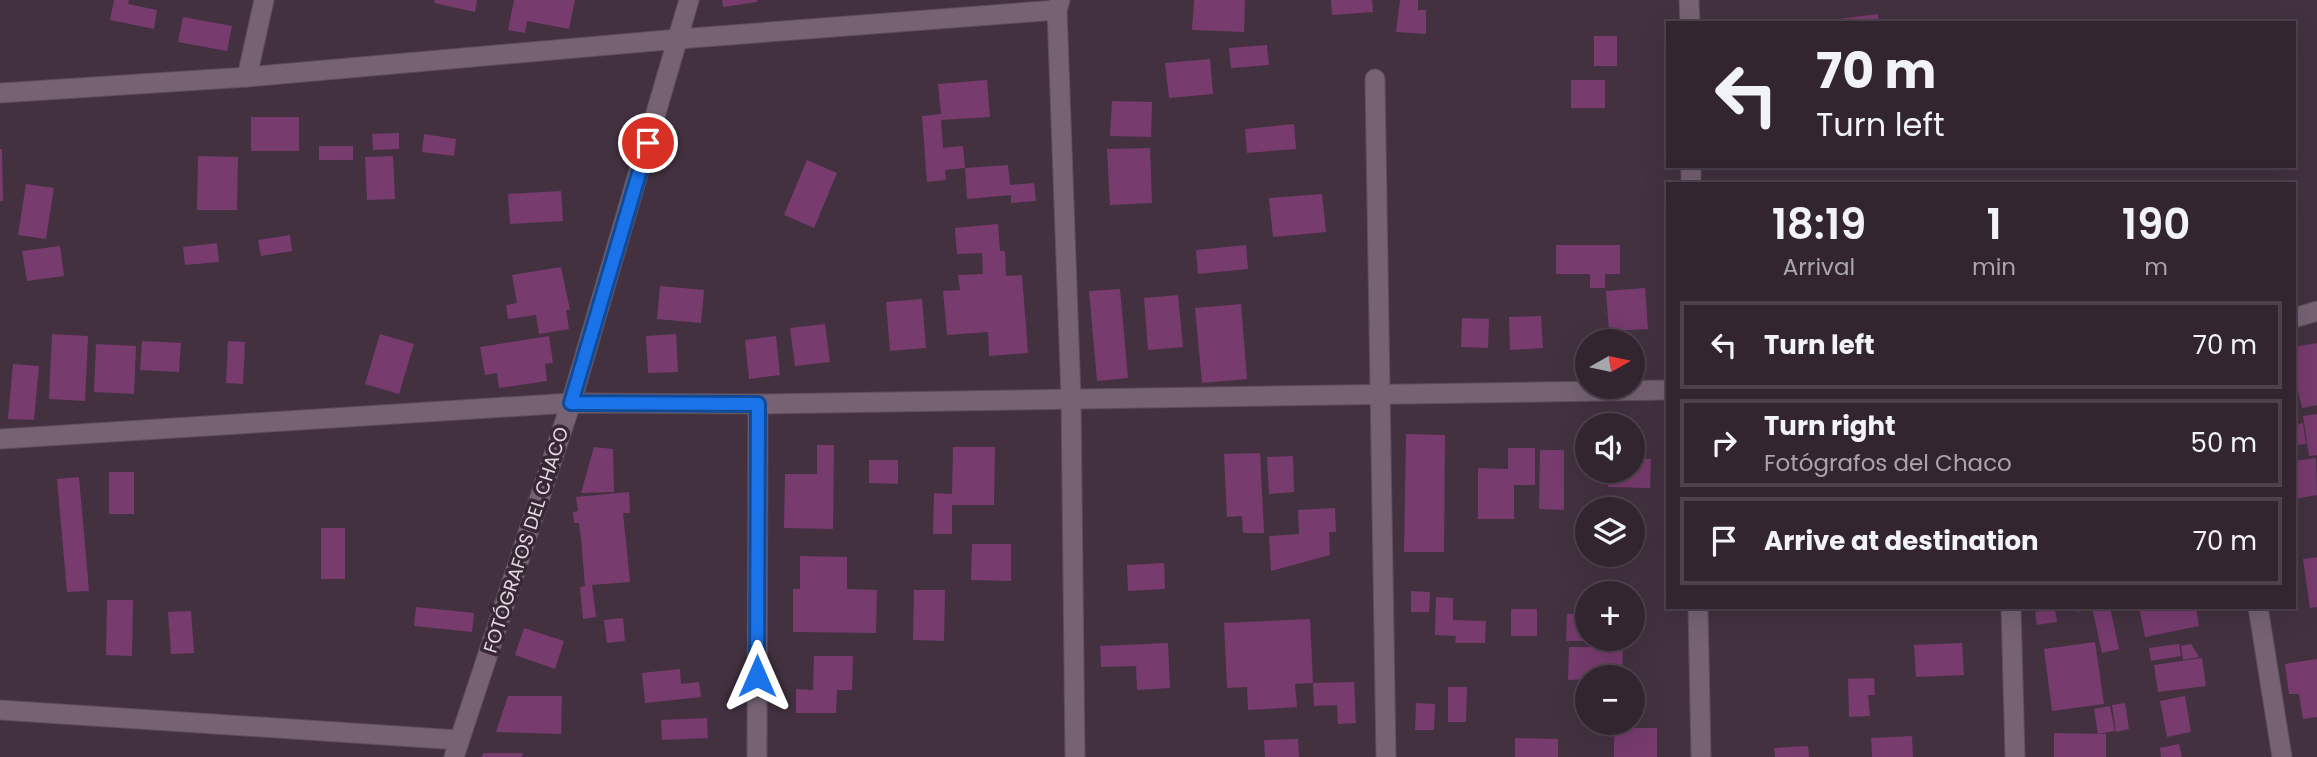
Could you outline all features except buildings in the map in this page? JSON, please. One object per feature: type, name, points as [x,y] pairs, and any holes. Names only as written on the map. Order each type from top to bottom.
[{"type":"street","points":[[247,77],[264,0]]},
{"type":"street","name":"FOTÓGRAFOS DEL CHACO","points":[[457,749],[571,403],[689,0]]},
{"type":"street","points":[[1689,0],[1690,21]]},
{"type":"street","points":[[0,93],[247,77],[1059,5],[1071,397],[1075,757]]},
{"type":"street","points":[[1375,79],[1386,757]]},
{"type":"street","points":[[2296,317],[2317,311]]},
{"type":"street","points":[[0,439],[571,403],[758,404],[1071,397],[1666,390]]},
{"type":"street","points":[[757,757],[758,404]]},
{"type":"street","points":[[1698,609],[1701,757]]},
{"type":"street","points":[[2011,609],[2015,757]]},
{"type":"street","points":[[2258,609],[2282,757]]},
{"type":"street","points":[[0,710],[457,749]]},
{"type":"route","points":[[648,143],[571,403],[758,404],[757,676]]}]
